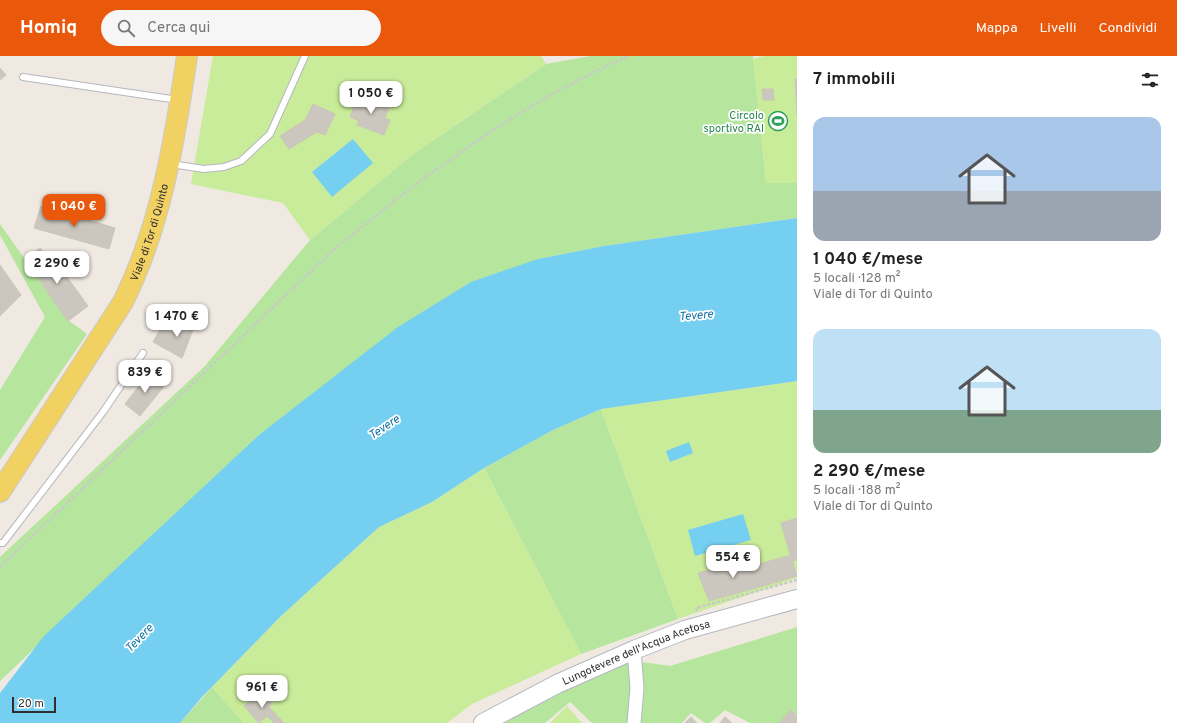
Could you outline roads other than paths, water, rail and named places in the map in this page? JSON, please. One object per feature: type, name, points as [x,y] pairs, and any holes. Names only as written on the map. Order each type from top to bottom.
[{"type":"main road","name":"Viale di Tor di Quinto","points":[[0,492],[124,302],[139,269],[149,241],[168,163],[187,56]]},
{"type":"main road","name":"Lungotevere dell'Acqua Acetosa","points":[[483,723],[557,684],[634,650],[698,626],[797,599]]},
{"type":"street","points":[[634,650],[637,688],[634,723]]},
{"type":"lane","points":[[168,163],[204,170],[224,167],[241,160],[270,134],[305,56]]},
{"type":"lane","points":[[23,77],[180,100]]},
{"type":"lane","points":[[0,543],[3,543],[103,412],[143,353]]},
{"type":"water","points":[[353,139],[373,163],[332,197],[312,172]]},
{"type":"water","name":"Tevere","points":[[797,218],[797,381],[601,409],[553,430],[484,468],[432,502],[379,527],[281,616],[202,697],[180,723],[0,723],[0,693],[44,636],[259,435],[398,327],[471,282],[538,259],[604,246]]},
{"type":"water","points":[[689,442],[693,453],[670,462],[666,451]]},
{"type":"water","points":[[743,514],[751,540],[695,556],[688,530]]},
{"type":"place","name":"Circolo sportivo RAI","points":[[778,121]]}]
